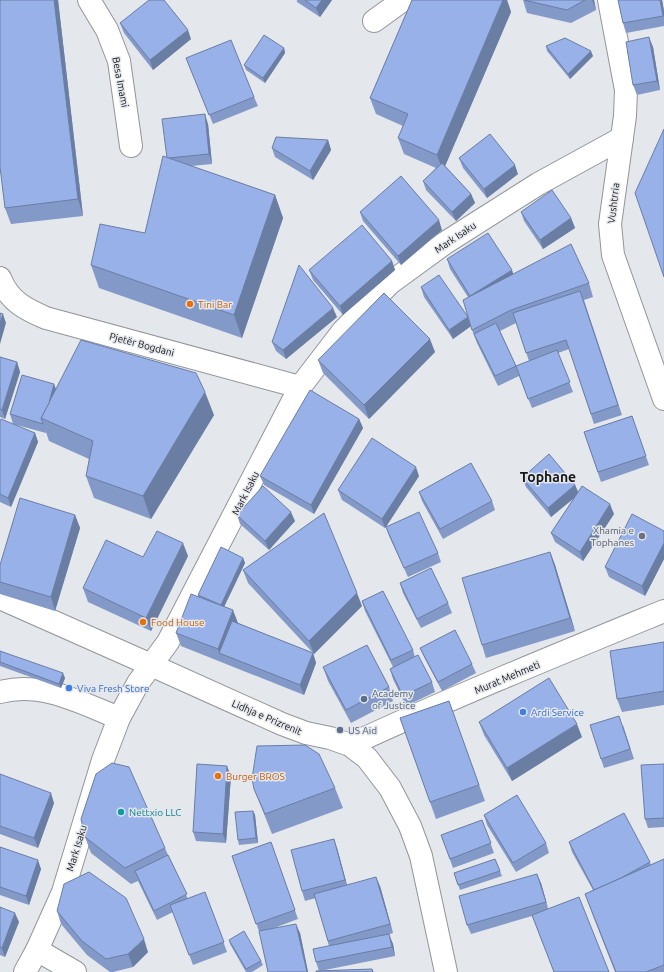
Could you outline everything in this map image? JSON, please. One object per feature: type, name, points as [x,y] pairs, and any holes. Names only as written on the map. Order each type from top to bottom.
[{"type":"street","name":"Besa Imami","points":[[89,0],[107,30],[119,61],[131,146]]},
{"type":"street","points":[[374,21],[403,0]]},
{"type":"street","name":"Vushtrria","points":[[609,0],[626,90],[625,116],[610,224],[613,255],[664,399]]},
{"type":"street","name":"Mark Isaku","points":[[25,972],[37,950],[63,892],[103,760],[119,718],[138,683],[168,642],[300,387],[343,332],[390,283],[445,243],[538,184],[622,138]]},
{"type":"street","name":"Pjetër Bogdani","points":[[0,278],[2,284],[14,300],[25,309],[46,318],[300,387]]},
{"type":"street","name":"Lidhja e Prizrenit","points":[[0,598],[282,724],[306,733],[330,738],[350,745],[367,758],[390,788],[410,826],[421,856],[446,972]]},
{"type":"street","name":"Murat Mehmeti","points":[[350,745],[464,695],[664,611]]},
{"type":"street","points":[[0,692],[26,688],[48,691],[119,718]]},
{"type":"street","points":[[37,950],[75,972]]},
{"type":"building","points":[[0,0],[54,0],[78,199],[5,208],[0,167]]},
{"type":"building","points":[[149,0],[164,0],[188,30],[150,60],[120,23]]},
{"type":"building","points":[[305,0],[322,0],[316,8]]},
{"type":"building","points":[[412,0],[503,0],[437,155],[398,138],[408,114],[370,98]]},
{"type":"building","points":[[524,0],[585,0],[567,10]]},
{"type":"building","points":[[618,0],[660,0],[663,16],[623,23]]},
{"type":"building","points":[[264,35],[284,48],[263,78],[244,65]]},
{"type":"building","points":[[649,37],[657,81],[633,85],[626,42]]},
{"type":"building","points":[[565,38],[591,51],[568,74],[546,46]]},
{"type":"building","points":[[231,40],[254,97],[209,115],[186,58]]},
{"type":"building","points":[[205,114],[209,154],[167,158],[162,119]]},
{"type":"building","points":[[664,129],[664,277],[635,193]]},
{"type":"building","points":[[490,134],[515,165],[484,189],[459,158]]},
{"type":"building","points":[[276,137],[328,140],[310,171],[272,148]]},
{"type":"building","points":[[163,156],[275,195],[234,315],[91,265],[100,224],[145,233]]},
{"type":"building","points":[[442,163],[471,194],[452,212],[423,181]]},
{"type":"building","points":[[401,176],[439,220],[398,256],[360,212]]},
{"type":"building","points":[[552,190],[571,218],[540,240],[521,212]]},
{"type":"building","points":[[362,225],[392,261],[340,306],[309,270]]},
{"type":"building","points":[[488,233],[512,270],[470,296],[447,259]]},
{"type":"building","points":[[571,244],[589,283],[511,310],[472,330],[463,300]]},
{"type":"building","points":[[299,265],[333,308],[283,350],[272,342]]},
{"type":"building","points":[[439,275],[468,317],[449,330],[421,287]]},
{"type":"building","points":[[580,291],[618,405],[591,414],[566,340],[526,353],[513,313]]},
{"type":"building","points":[[384,293],[430,339],[364,405],[318,360]]},
{"type":"building","points":[[0,313],[3,314],[0,323]]},
{"type":"building","points":[[496,323],[516,366],[495,376],[474,334]]},
{"type":"building","points":[[81,340],[196,373],[205,392],[143,496],[86,476],[93,441],[41,418]]},
{"type":"building","points":[[557,350],[570,382],[528,399],[516,366]]},
{"type":"building","points":[[0,357],[17,362],[2,410],[0,409]]},
{"type":"building","points":[[22,375],[54,384],[49,403],[41,418],[43,424],[10,414]]},
{"type":"building","points":[[310,390],[359,419],[311,505],[260,476]]},
{"type":"building","points":[[632,416],[646,456],[598,472],[584,432]]},
{"type":"building","points":[[1,419],[35,433],[8,498],[0,494]]},
{"type":"building","points":[[372,438],[416,467],[382,519],[338,490]]},
{"type":"building","points":[[549,454],[575,485],[548,508],[522,478]]},
{"type":"building","points":[[471,463],[492,501],[440,529],[419,492]]},
{"type":"building","points":[[263,486],[291,512],[265,541],[237,515]]},
{"type":"building","points":[[582,486],[610,504],[580,552],[551,533]]},
{"type":"building","points":[[20,498],[75,515],[51,597],[0,582],[0,565]]},
{"type":"building","points":[[419,512],[438,553],[404,568],[386,527]]},
{"type":"building","points":[[324,513],[357,593],[309,641],[243,570]]},
{"type":"building","points":[[632,514],[664,531],[664,543],[642,586],[605,567]]},
{"type":"building","points":[[157,531],[183,543],[146,618],[83,588],[106,540],[143,557]]},
{"type":"building","points":[[221,547],[243,558],[221,605],[198,595]]},
{"type":"building","points":[[550,552],[570,618],[482,645],[462,578]]},
{"type":"building","points":[[431,568],[448,603],[417,619],[400,583]]},
{"type":"building","points":[[383,591],[413,650],[391,660],[362,601]]},
{"type":"building","points":[[191,594],[233,610],[218,649],[176,633]]},
{"type":"building","points":[[232,621],[313,653],[300,685],[219,653]]},
{"type":"building","points":[[455,630],[472,664],[438,682],[420,648]]},
{"type":"building","points":[[664,642],[664,691],[617,699],[610,651]]},
{"type":"building","points":[[367,645],[389,687],[346,710],[323,667]]},
{"type":"building","points":[[0,651],[63,673],[59,684],[0,662]]},
{"type":"building","points":[[418,655],[432,682],[403,696],[390,669]]},
{"type":"building","points":[[549,678],[577,724],[507,768],[479,722]]},
{"type":"building","points":[[449,701],[479,785],[430,802],[400,718]]},
{"type":"building","points":[[619,716],[630,749],[601,759],[590,725]]},
{"type":"building","points":[[305,745],[319,754],[335,788],[265,814],[254,789],[252,779],[257,746]]},
{"type":"building","name":"Nettxio LLC","points":[[112,763],[129,767],[165,848],[125,868],[85,837],[81,819],[96,774]]},
{"type":"building","points":[[197,764],[227,766],[223,834],[193,832]]},
{"type":"building","points":[[664,764],[664,818],[645,819],[641,765]]},
{"type":"building","points":[[0,774],[51,793],[34,838],[0,826]]},
{"type":"building","points":[[517,795],[546,843],[513,863],[484,815]]},
{"type":"building","points":[[253,811],[256,838],[238,840],[235,812]]},
{"type":"building","points":[[624,813],[650,862],[621,878],[594,890],[569,842]]},
{"type":"building","points":[[482,820],[491,843],[450,859],[441,835]]},
{"type":"building","points":[[334,839],[345,880],[302,891],[291,850]]},
{"type":"building","points":[[271,842],[295,910],[256,924],[232,856]]},
{"type":"building","points":[[0,847],[38,860],[26,896],[0,887]]},
{"type":"building","points":[[168,855],[187,894],[154,911],[135,871]]},
{"type":"building","points":[[495,859],[500,871],[458,885],[454,873]]},
{"type":"building","points":[[664,859],[664,965],[646,972],[616,972],[585,894]]},
{"type":"building","points":[[89,872],[126,898],[144,939],[128,954],[106,959],[82,941],[57,911],[64,884]]},
{"type":"building","points":[[537,874],[546,902],[467,925],[459,896]]},
{"type":"building","points":[[376,877],[390,924],[328,941],[314,894]]},
{"type":"building","points":[[205,892],[224,942],[189,955],[170,905]]},
{"type":"building","points":[[579,897],[609,972],[554,972],[532,915]]},
{"type":"building","points":[[0,907],[15,913],[2,948],[0,947]]},
{"type":"building","points":[[296,924],[307,972],[268,972],[259,931]]},
{"type":"building","points":[[244,931],[261,961],[246,969],[229,940]]},
{"type":"building","points":[[389,934],[392,947],[316,962],[313,949]]},
{"type":"building","points":[[372,969],[373,972],[316,972],[316,971]]},
{"type":"place","name":"Tini Bar","points":[[190,304]]},
{"type":"place","name":"Xhamia e Tophanes","points":[[642,536]]},
{"type":"place","name":"Food House","points":[[143,622]]},
{"type":"place","name":"Viva Fresh Store","points":[[69,688]]},
{"type":"place","name":"Academy of Justice","points":[[364,699]]},
{"type":"place","name":"Ardi Service","points":[[523,712]]},
{"type":"place","name":"US Aid","points":[[340,730]]},
{"type":"place","name":"Burger BROS","points":[[218,776]]},
{"type":"place","name":"Nettxio LLC","points":[[121,812]]},
{"type":"district","name":"Tophane","points":[[548,477]]}]
